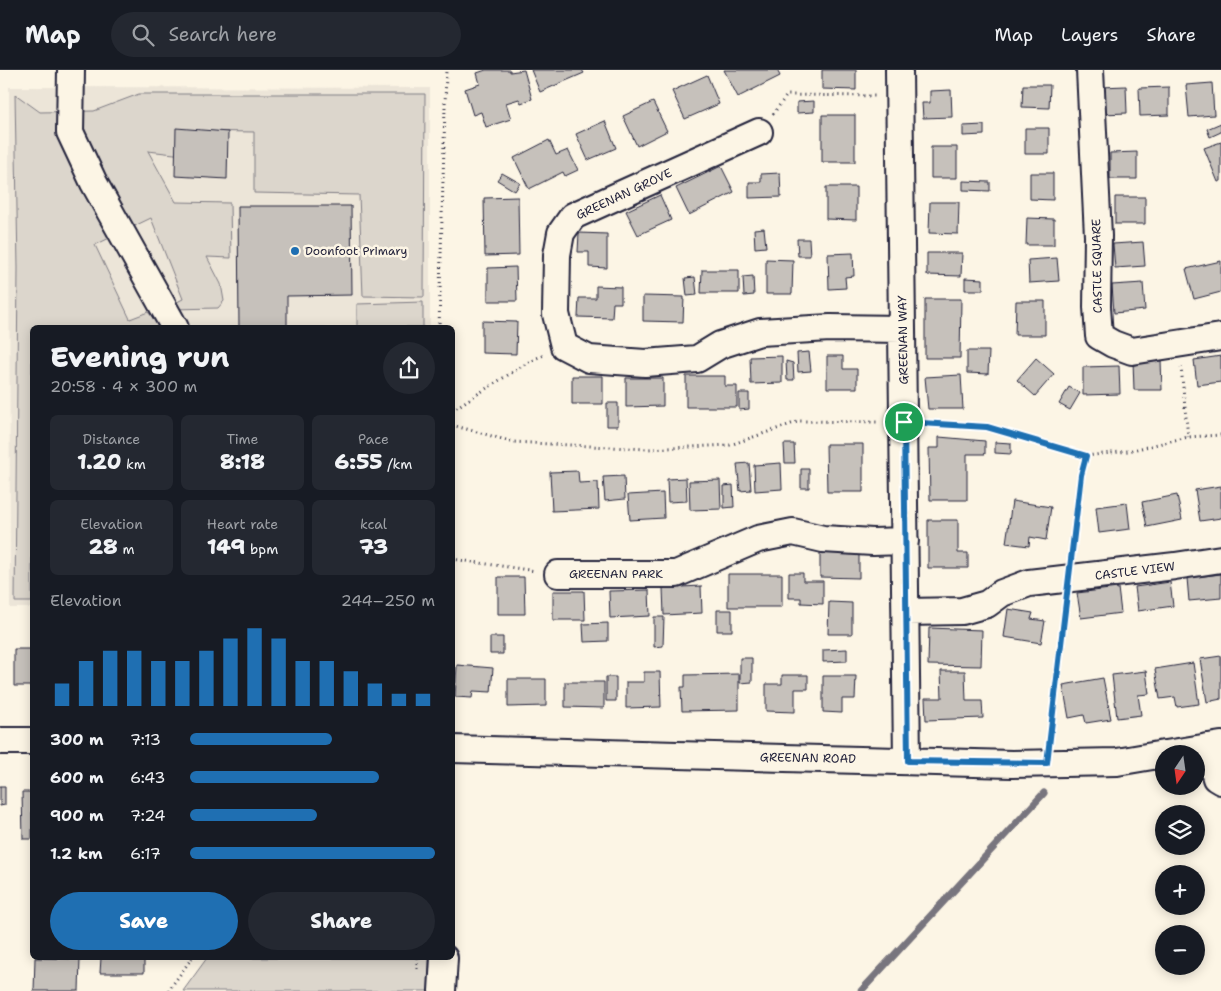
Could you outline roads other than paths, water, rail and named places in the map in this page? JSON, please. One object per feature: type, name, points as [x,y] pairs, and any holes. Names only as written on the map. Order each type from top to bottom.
[{"type":"street","points":[[71,70],[70,132],[94,183],[173,325]]},
{"type":"street","name":"GREENAN WAY","points":[[899,70],[908,761]]},
{"type":"street","name":"CASTLE SQUARE","points":[[1090,70],[1098,236],[1097,307],[1099,336],[1113,344],[1132,350],[1221,337]]},
{"type":"street","name":"GREENAN GROVE","points":[[759,132],[573,216],[561,233],[556,255],[556,314],[564,346],[589,359],[645,363],[698,359],[720,345],[760,332],[830,328],[902,329]]},
{"type":"street","name":"GREENAN PARK","points":[[558,574],[676,574],[758,538],[793,532],[833,539],[873,542],[905,540]]},
{"type":"street","name":"CASTLE VIEW","points":[[906,612],[962,611],[987,604],[1002,593],[1030,583],[1221,559]]},
{"type":"street","points":[[0,741],[30,742]]},
{"type":"street","points":[[1214,746],[1216,778],[1221,781]]},
{"type":"street","name":"GREENAN ROAD","points":[[455,749],[1047,763],[1117,762],[1155,756]]},
{"type":"street","points":[[442,991],[444,960]]},
{"type":"waterway","points":[[861,991],[1044,793]]},
{"type":"place","name":"Doonfoot Primary","points":[[295,251]]}]
